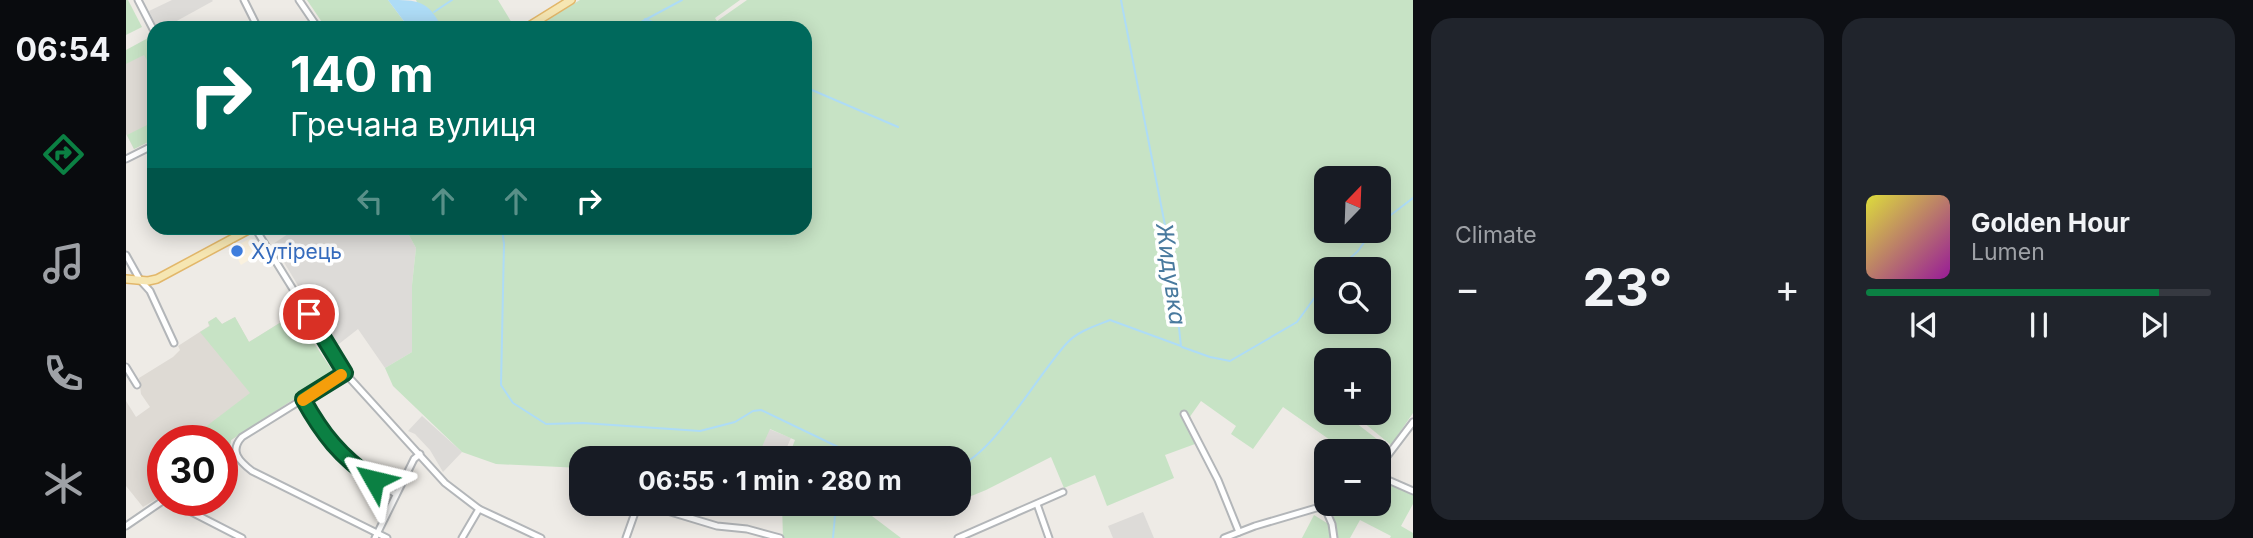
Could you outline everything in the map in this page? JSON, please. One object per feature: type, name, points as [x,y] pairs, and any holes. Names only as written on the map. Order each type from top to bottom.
[{"type":"main road","points":[[537,21],[571,0]]},
{"type":"main road","points":[[126,279],[157,279],[240,235]]},
{"type":"street","points":[[138,0],[148,21]]},
{"type":"street","points":[[244,0],[254,21]]},
{"type":"street","points":[[299,0],[313,21]]},
{"type":"street","points":[[126,159],[147,148]]},
{"type":"street","points":[[257,235],[345,373],[445,483],[479,509],[541,538]]},
{"type":"street","points":[[126,255],[150,291],[174,343]]},
{"type":"street","points":[[126,367],[137,385]]},
{"type":"street","points":[[345,373],[242,437],[236,444],[237,456],[252,471],[376,536],[387,538]]},
{"type":"street","points":[[303,399],[321,432],[339,453],[396,494]]},
{"type":"street","points":[[1184,414],[1218,480],[1239,532]]},
{"type":"street","points":[[1391,451],[1413,422]]},
{"type":"street","points":[[376,536],[414,459],[420,454]]},
{"type":"street","points":[[1391,481],[1413,491]]},
{"type":"street","points":[[958,538],[1063,492]]},
{"type":"street","points":[[1037,504],[1049,538]]},
{"type":"street","points":[[462,538],[479,509]]},
{"type":"street","points":[[1224,538],[1314,509]]},
{"type":"street","points":[[126,526],[147,512]]},
{"type":"street","points":[[198,516],[242,538]]},
{"type":"street","points":[[626,538],[634,516]]},
{"type":"street","points":[[683,516],[716,526],[747,529],[780,538]]},
{"type":"street","points":[[1330,516],[1334,538]]},
{"type":"shaded area","points":[[172,0],[213,1],[177,21],[154,21],[149,11]]},
{"type":"shaded area","points":[[126,51],[147,55],[147,142],[134,149],[126,134]]},
{"type":"shaded area","points":[[286,235],[409,235],[416,248],[412,285],[412,352],[385,368],[358,329],[335,347],[273,244]]},
{"type":"shaded area","points":[[251,238],[260,253],[241,265],[232,248]]},
{"type":"shaded area","points":[[294,314],[334,373],[238,435],[238,425],[147,425],[147,505],[143,507],[126,486],[126,401],[136,417],[150,407],[141,394],[139,378],[173,357],[180,350],[178,346],[209,326],[208,322],[216,317],[222,324],[235,317],[249,342]]},
{"type":"shaded area","points":[[422,416],[462,452],[443,472],[430,450],[415,434],[408,431]]},
{"type":"shaded area","points":[[769,429],[791,438],[787,446],[762,446]]},
{"type":"shaded area","points":[[1143,512],[1154,538],[1113,538],[1108,526]]},
{"type":"green space","points":[[126,0],[142,27],[126,35]]},
{"type":"green space","points":[[307,0],[388,0],[404,21],[321,21]]},
{"type":"green space","points":[[416,0],[498,0],[511,21],[425,21]]},
{"type":"green space","points":[[580,0],[740,0],[715,18],[717,21],[547,20]]},
{"type":"green space","points":[[747,0],[1413,0],[1413,413],[1391,445],[1391,439],[1384,439],[1367,425],[1391,425],[1391,348],[1314,348],[1314,425],[1359,425],[1377,439],[1329,439],[1283,407],[1253,449],[1231,434],[1236,426],[1201,401],[1189,418],[1185,412],[1180,414],[1195,444],[1165,455],[1174,478],[1107,506],[1095,475],[1064,488],[1051,457],[971,496],[971,446],[793,446],[795,440],[770,429],[762,446],[569,446],[569,467],[496,464],[462,452],[393,386],[385,368],[412,352],[412,285],[416,248],[409,235],[812,235],[812,21],[717,21]]},
{"type":"green space","points":[[147,39],[147,60],[144,55],[126,64],[126,50]]},
{"type":"green space","points":[[147,125],[147,142],[134,149],[127,135]]},
{"type":"green space","points":[[294,314],[334,373],[238,435],[238,425],[208,425],[250,393],[200,332],[210,326],[208,322],[216,317],[222,324],[235,317],[249,342]]},
{"type":"green space","points":[[1391,485],[1413,495],[1413,504],[1401,526],[1413,533],[1413,538],[1390,538],[1391,536],[1360,520],[1350,538],[1337,538],[1333,517],[1391,516]]},
{"type":"green space","points":[[1314,515],[1330,525],[1331,538],[1302,538]]},
{"type":"green space","points":[[782,516],[872,516],[901,538],[783,538]]},
{"type":"water","points":[[388,0],[415,1],[427,7],[438,21],[404,21]]},
{"type":"waterway","points":[[434,12],[452,0]]},
{"type":"waterway","points":[[643,21],[682,0]]},
{"type":"waterway","name":"Жидувка","points":[[971,459],[1002,429],[1056,356],[1081,332],[1110,320],[1181,346],[1171,256],[1121,0]]},
{"type":"waterway","points":[[645,19],[650,21]]},
{"type":"waterway","points":[[812,90],[898,127]]},
{"type":"waterway","points":[[1391,215],[1413,198]]},
{"type":"waterway","points":[[503,235],[501,385],[513,403],[546,424],[583,423],[700,431],[735,422],[753,411],[761,410],[836,446]]},
{"type":"waterway","points":[[1351,257],[1364,243]]},
{"type":"waterway","points":[[1182,347],[1230,361],[1297,322],[1314,299]]},
{"type":"waterway","name":"Жидувка","points":[[833,538],[835,516]]},
{"type":"slow traffic","points":[[303,400],[341,375]]},
{"type":"place","name":"Хутірець","points":[[237,251]]},
{"type":"route","points":[[309,314],[345,373],[303,399],[321,432],[339,453],[374,480]]}]
